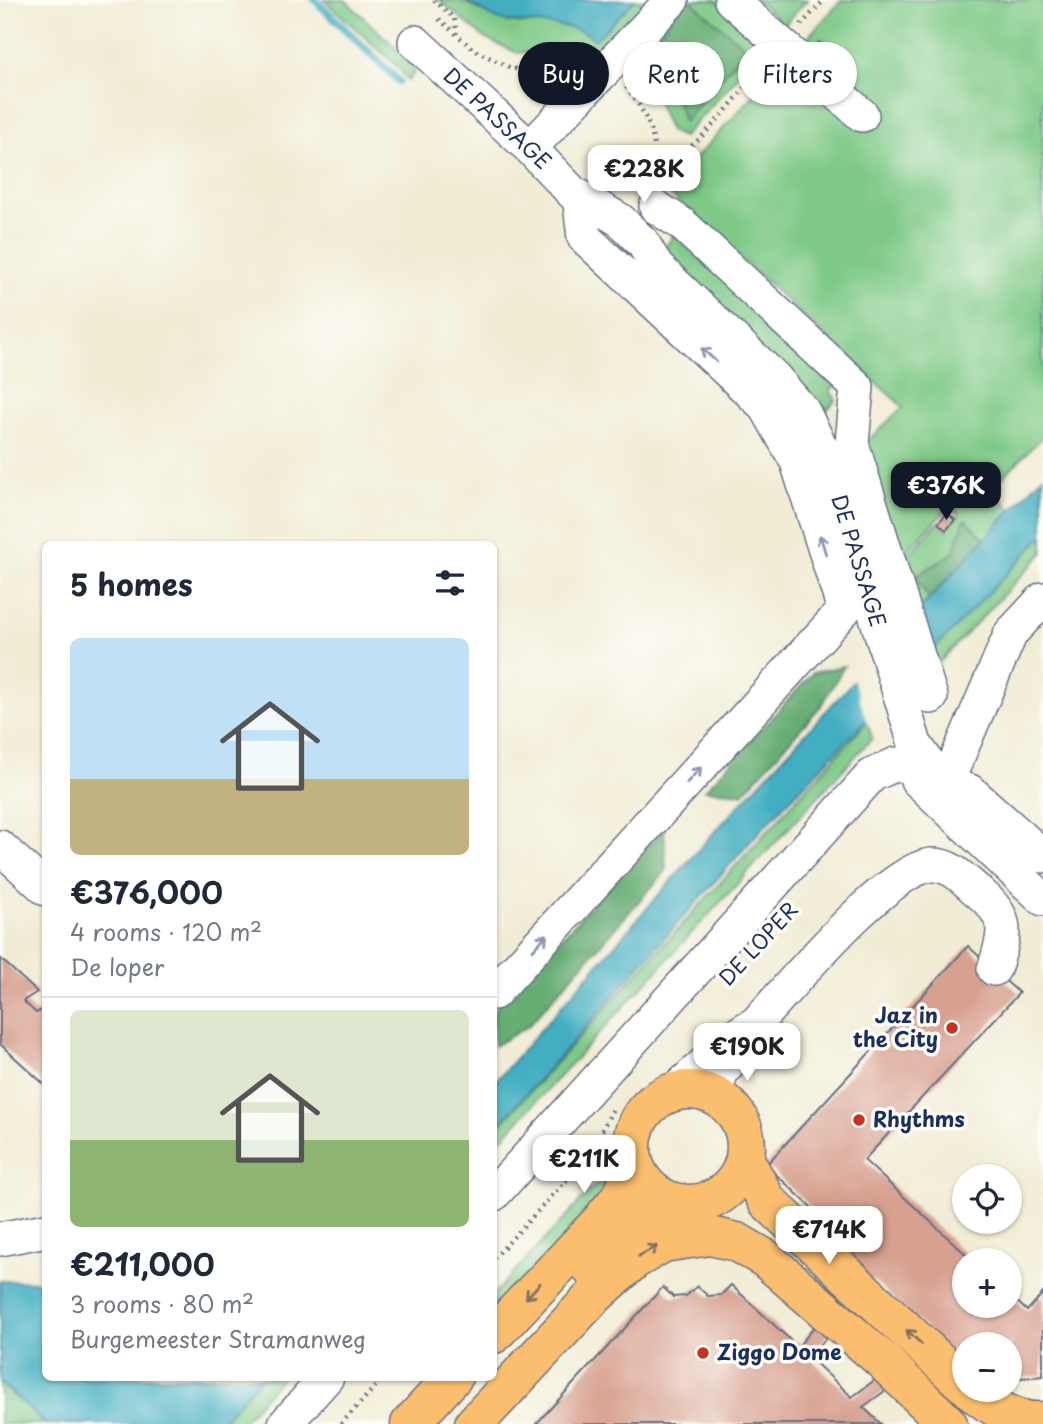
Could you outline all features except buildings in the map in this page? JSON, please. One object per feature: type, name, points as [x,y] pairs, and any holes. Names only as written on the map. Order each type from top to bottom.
[{"type":"main road","points":[[497,1331],[622,1195],[634,1165],[632,1135],[638,1121],[657,1099],[686,1090],[715,1096],[727,1105],[740,1123],[746,1145],[745,1160],[731,1186],[691,1203],[642,1218],[564,1298],[529,1366]]},
{"type":"main road","points":[[745,1160],[767,1201],[781,1242],[882,1360],[948,1424]]},
{"type":"main road","points":[[634,1165],[650,1190],[691,1203],[720,1202],[751,1214],[781,1242],[952,1375]]},
{"type":"main road","points":[[474,1424],[592,1298],[634,1259],[663,1243],[710,1236],[737,1242],[781,1242]]},
{"type":"main road","points":[[410,1424],[449,1381]]},
{"type":"main road","points":[[994,1402],[1034,1422],[1043,1421]]},
{"type":"street","points":[[530,148],[672,0]]},
{"type":"street","points":[[732,0],[779,42]]},
{"type":"street","name":"DE PASSAGE","points":[[415,42],[579,196],[620,245],[639,259],[657,267],[775,377],[803,411],[829,464],[883,597]]},
{"type":"street","points":[[851,105],[862,115]]},
{"type":"street","points":[[497,990],[844,610],[797,462],[766,407],[584,237],[579,196]]},
{"type":"street","points":[[656,207],[682,224],[857,387],[852,444],[883,597],[921,698],[915,744],[925,776],[1043,899]]},
{"type":"street","points":[[925,776],[953,768],[1011,633],[1043,599]]},
{"type":"street","name":"DE LOPER","points":[[497,1191],[872,775],[896,764],[925,776]]},
{"type":"street","points":[[925,776],[948,786],[970,791],[1043,856]]},
{"type":"street","points":[[0,847],[42,885]]},
{"type":"street","points":[[671,1093],[695,1076],[739,1032],[755,1024],[855,917],[905,875],[932,865],[948,867],[995,907],[1004,932],[994,969]]},
{"type":"street","points":[[715,1096],[721,1073],[749,1042],[755,1024]]},
{"type":"street","points":[[0,1239],[42,1231]]},
{"type":"street","points":[[285,1424],[323,1381]]},
{"type":"path","points":[[435,0],[454,18],[457,35]]},
{"type":"path","points":[[785,42],[824,0]]},
{"type":"path","name":"DE PASSAGE","points":[[439,19],[474,50]]},
{"type":"path","points":[[656,167],[668,163],[686,150],[738,93]]},
{"type":"path","points":[[497,1255],[588,1157],[616,1103]]},
{"type":"path","points":[[341,1424],[380,1381]]},
{"type":"green space","points":[[324,0],[345,0],[412,63],[414,73],[408,81],[398,67]]},
{"type":"green space","points":[[439,0],[467,3],[500,20],[575,28],[595,40],[635,0],[660,0],[609,56],[609,42],[518,42],[518,53],[486,39]]},
{"type":"green space","points":[[682,0],[716,0],[765,42],[738,42],[738,76],[724,92],[724,42],[643,42]]},
{"type":"green space","points":[[686,0],[690,0],[739,42],[738,58],[724,74],[724,42],[658,42],[656,37]]},
{"type":"green space","points":[[756,0],[807,0],[784,25]]},
{"type":"green space","points":[[842,0],[1043,0],[1043,436],[991,489],[1012,510],[985,539],[965,520],[953,553],[915,577],[929,598],[915,616],[899,565],[938,523],[946,530],[959,514],[950,506],[897,561],[863,445],[903,407],[666,190],[745,105],[857,105],[857,42],[803,42]]},
{"type":"green space","points":[[659,105],[712,105],[683,137],[670,131]]},
{"type":"green space","points":[[678,105],[698,105],[684,122]]},
{"type":"green space","points":[[674,234],[837,383],[830,391],[836,400],[820,417],[665,248]]},
{"type":"green space","points":[[965,519],[985,539],[929,598],[915,577],[953,553]]},
{"type":"green space","points":[[1043,530],[1043,553],[932,670],[928,654]]},
{"type":"green space","points":[[844,666],[821,706],[743,793],[705,790],[813,673]]},
{"type":"green space","points":[[867,722],[872,738],[497,1144],[497,1128]]},
{"type":"green space","points":[[664,828],[666,871],[528,1026],[497,1044],[497,1007]]},
{"type":"green space","points":[[604,1176],[613,1184],[497,1311],[497,1291]]},
{"type":"green space","points":[[258,1381],[278,1381],[240,1424],[219,1424]]},
{"type":"green space","points":[[0,1383],[45,1424],[0,1424]]},
{"type":"water","points":[[465,0],[635,0],[595,40],[588,34],[566,27],[504,21]]},
{"type":"water","points":[[1043,476],[1043,536],[760,831],[497,1127],[497,1080],[707,840]]},
{"type":"water","points":[[0,1281],[42,1282],[42,1381],[258,1381],[219,1424],[46,1424],[0,1382]]},
{"type":"pier","points":[[916,609],[932,660],[868,726],[853,678]]},
{"type":"waterway","points":[[315,0],[399,81]]},
{"type":"place","name":"Jaz in the City","points":[[952,1028]]},
{"type":"place","name":"Rhythms","points":[[859,1120]]},
{"type":"place","name":"Ziggo Dome","points":[[703,1353]]}]
